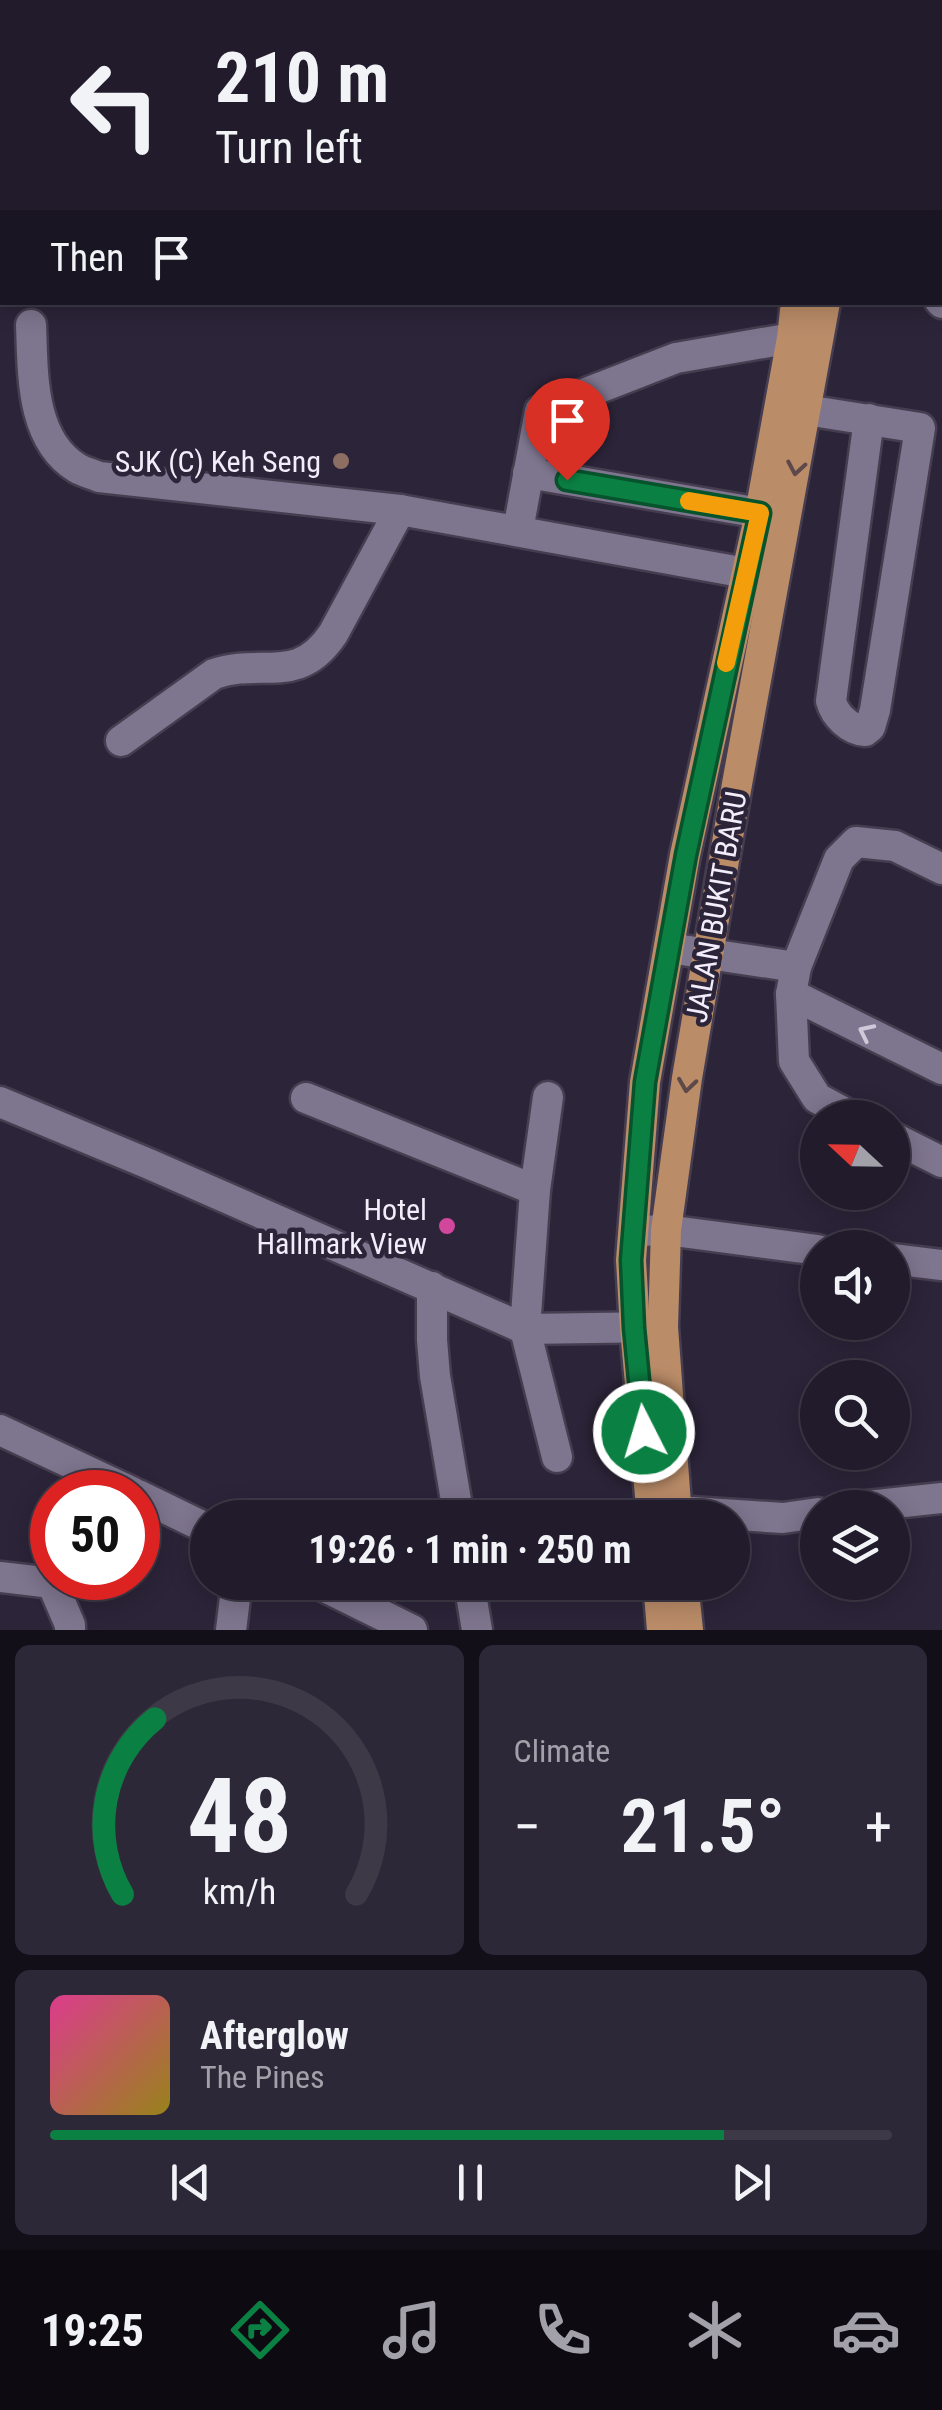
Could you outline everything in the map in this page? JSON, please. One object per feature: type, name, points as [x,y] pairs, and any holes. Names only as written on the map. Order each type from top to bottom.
[{"type":"main road","name":"JALAN BUKIT BARU","points":[[667,1500],[648,1328],[632,1231],[645,1082],[686,855],[760,513],[796,305]]},
{"type":"main road","name":"JALAN BUKIT BARU","points":[[648,1328],[708,954],[824,305]]},
{"type":"main road","points":[[660,1600],[662,1630]]},
{"type":"main road","points":[[685,1600],[688,1630]]},
{"type":"street","points":[[31,325],[34,394],[44,426],[56,449],[75,467],[99,477],[400,510],[746,573]]},
{"type":"street","points":[[518,530],[540,412],[676,358],[792,338]]},
{"type":"street","points":[[806,410],[870,420],[920,428],[875,710],[865,732],[853,730],[833,709],[831,701],[870,420]]},
{"type":"street","points":[[528,473],[760,513]]},
{"type":"street","points":[[121,740],[214,674],[228,669],[286,668],[321,652],[400,510]]},
{"type":"street","points":[[821,1100],[794,1060],[794,981],[840,859],[856,842],[895,846],[942,869]]},
{"type":"street","points":[[669,948],[708,954],[794,981],[942,1069]]},
{"type":"street","points":[[548,1097],[535,1190],[525,1328],[558,1456]]},
{"type":"street","points":[[306,1098],[535,1190]]},
{"type":"street","points":[[0,1102],[525,1328],[648,1328]]},
{"type":"street","points":[[910,1146],[942,1162]]},
{"type":"street","points":[[632,1231],[666,1230],[800,1248]]},
{"type":"street","points":[[910,1261],[942,1265]]},
{"type":"street","points":[[432,1287],[436,1376],[456,1500]]},
{"type":"street","points":[[0,1430],[58,1470]]},
{"type":"street","points":[[910,1501],[942,1498]]},
{"type":"street","points":[[160,1506],[190,1520]]},
{"type":"street","points":[[750,1517],[800,1515]]},
{"type":"street","points":[[0,1577],[30,1579]]},
{"type":"street","points":[[60,1600],[70,1630]]},
{"type":"street","points":[[232,1630],[235,1600]]},
{"type":"street","points":[[351,1600],[412,1630]]},
{"type":"street","points":[[472,1600],[477,1630]]},
{"type":"slow traffic","points":[[689,501],[760,513],[726,663]]},
{"type":"place","name":"SJK (C) Keh Seng","points":[[341,461]]},
{"type":"place","name":"Hotel Hallmark View","points":[[447,1226]]},
{"type":"route","points":[[567,480],[760,513],[686,855],[645,1082],[631,1260],[644,1432]]}]
